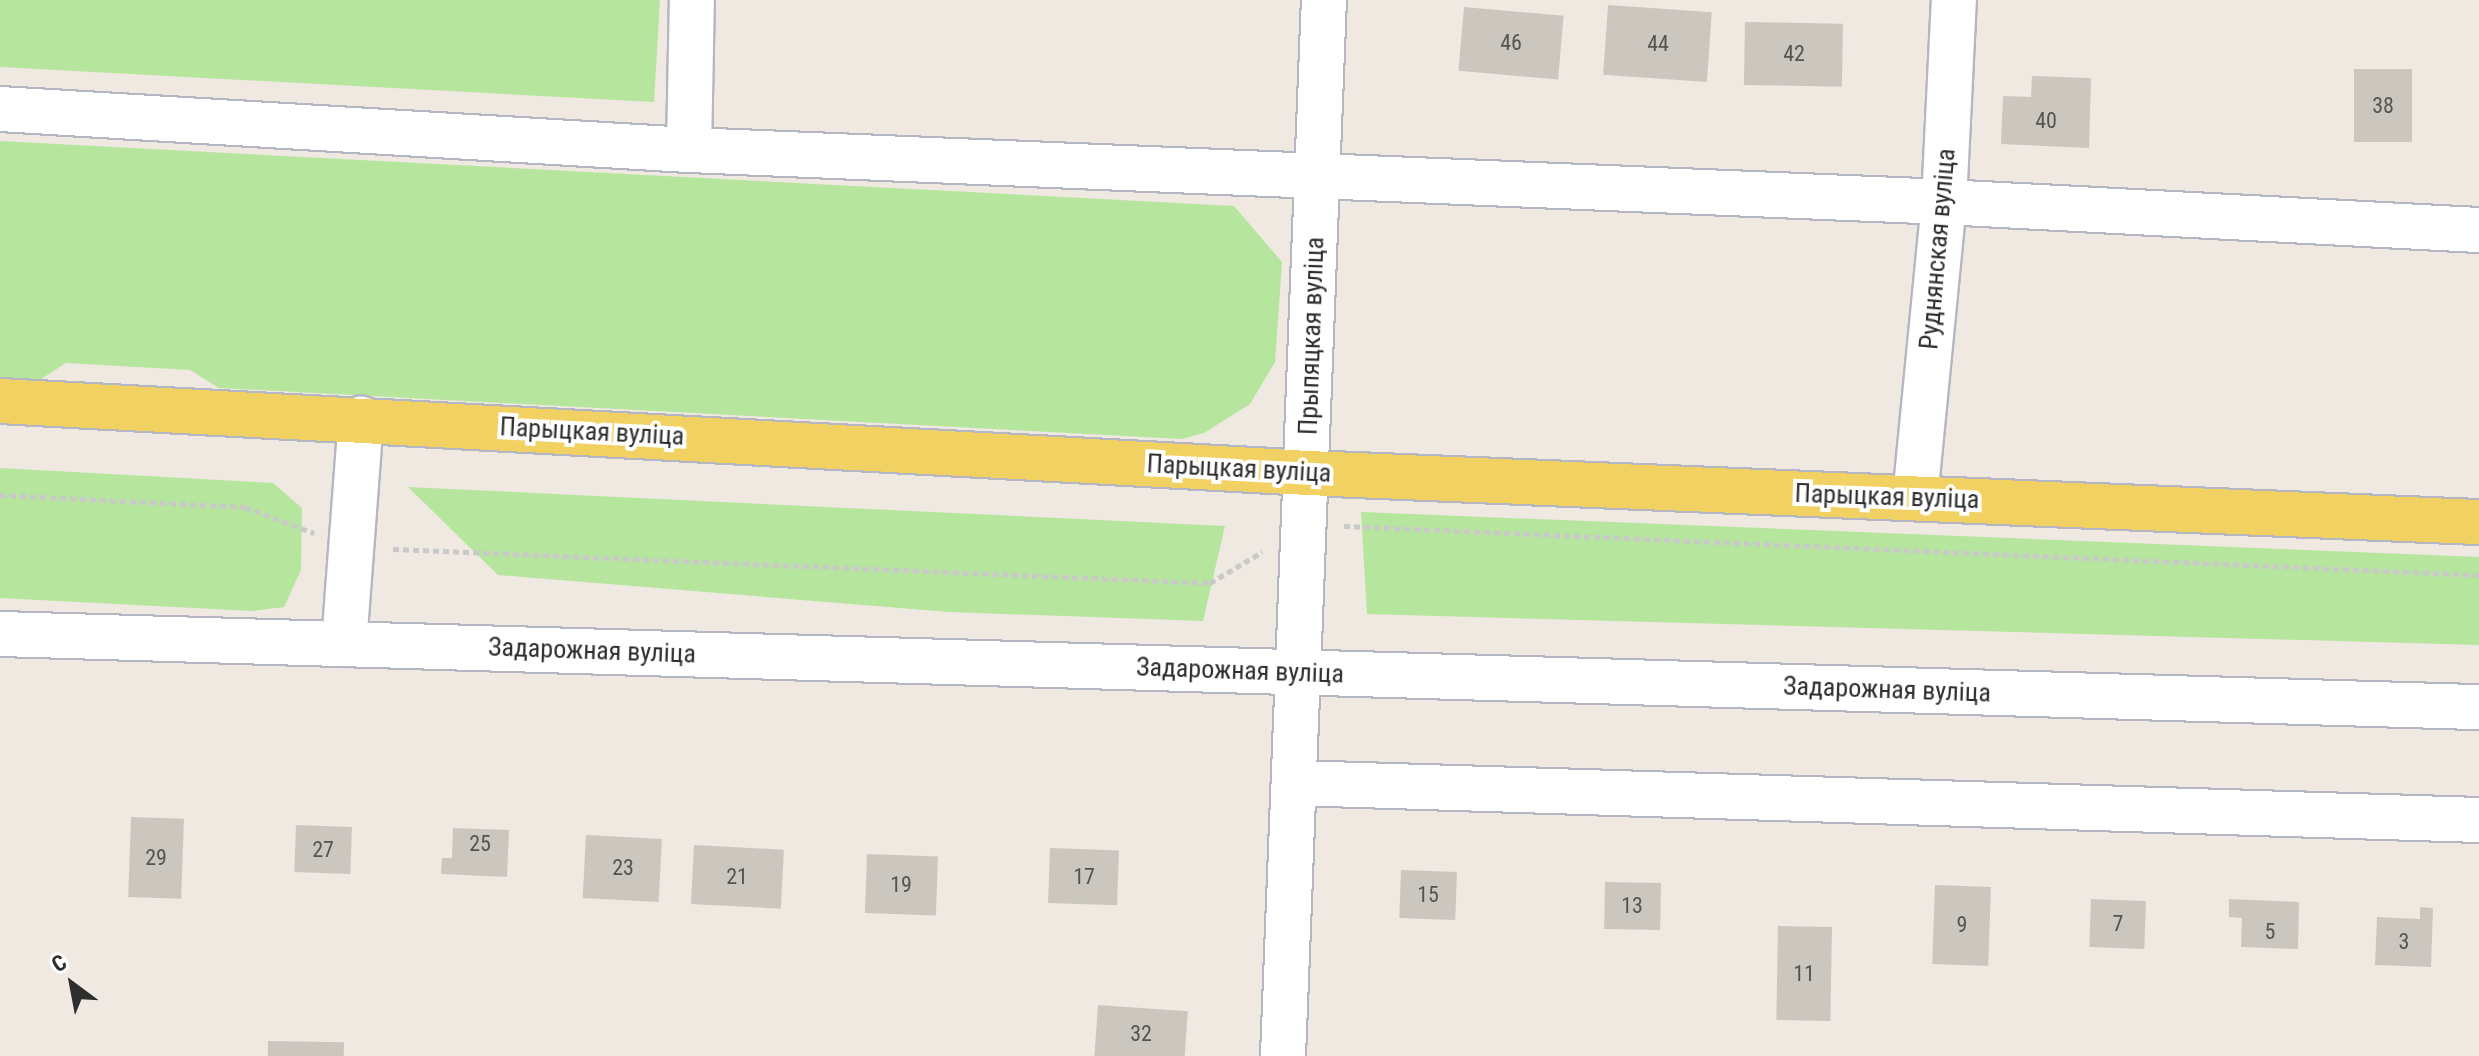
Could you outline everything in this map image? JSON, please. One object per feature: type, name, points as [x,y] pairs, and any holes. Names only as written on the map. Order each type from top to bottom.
[{"type":"main road","name":"Парыцкая вуліца","points":[[0,401],[1308,473],[2479,522]]},
{"type":"street","points":[[689,150],[692,0]]},
{"type":"street","name":"Прыпяцкая вуліца","points":[[1283,1056],[1324,0]]},
{"type":"street","name":"Руднянская вуліца","points":[[1915,498],[1944,202],[1954,0]]},
{"type":"street","points":[[0,109],[689,150],[1944,202],[2479,230]]},
{"type":"street","points":[[344,644],[361,419]]},
{"type":"street","name":"Задарожная вуліца","points":[[0,634],[2479,707]]},
{"type":"street","points":[[1295,783],[2479,820]]},
{"type":"path","points":[[0,495],[245,507],[351,548],[1210,583],[1306,525],[2479,575]]},
{"type":"green space","points":[[0,0],[660,0],[654,102],[0,67]]},
{"type":"green space","points":[[0,141],[1234,206],[1282,262],[1275,362],[1250,404],[1204,433],[1182,439],[219,388],[190,370],[66,363],[38,381],[0,379]]},
{"type":"green space","points":[[0,468],[273,483],[302,508],[301,570],[284,607],[252,611],[0,598]]},
{"type":"green space","points":[[408,487],[1225,526],[1203,621],[949,612],[498,575]]},
{"type":"green space","points":[[1361,512],[2479,557],[2479,645],[1367,614]]},
{"type":"building","points":[[1608,5],[1712,12],[1707,82],[1603,75]]},
{"type":"building","points":[[1464,7],[1564,16],[1558,79],[1458,71]]},
{"type":"building","points":[[1745,22],[1843,24],[1842,87],[1744,85]]},
{"type":"building","points":[[2354,69],[2412,69],[2412,142],[2354,142]]},
{"type":"building","points":[[2032,76],[2091,78],[2089,148],[2001,144],[2003,96],[2031,97]]},
{"type":"building","points":[[131,817],[184,819],[181,899],[128,897]]},
{"type":"building","points":[[296,825],[352,827],[350,874],[294,872]]},
{"type":"building","points":[[453,828],[509,830],[507,877],[441,874],[442,858],[452,858]]},
{"type":"building","points":[[586,835],[662,839],[659,902],[583,898]]},
{"type":"building","points":[[694,845],[784,850],[781,909],[691,904]]},
{"type":"building","points":[[1050,848],[1119,850],[1117,905],[1048,903]]},
{"type":"building","points":[[867,854],[938,856],[936,915],[865,913]]},
{"type":"building","points":[[1401,870],[1457,872],[1455,920],[1399,918]]},
{"type":"building","points":[[1605,882],[1661,883],[1660,930],[1604,929]]},
{"type":"building","points":[[1935,885],[1991,887],[1988,966],[1932,964]]},
{"type":"building","points":[[2091,899],[2146,901],[2144,949],[2089,947]]},
{"type":"building","points":[[2229,899],[2299,902],[2298,949],[2241,947],[2242,918],[2229,917]]},
{"type":"building","points":[[2420,907],[2433,908],[2431,967],[2375,965],[2377,917],[2420,919]]},
{"type":"building","points":[[1778,926],[1832,927],[1830,1021],[1776,1020]]},
{"type":"building","points":[[1098,1005],[1188,1011],[1185,1056],[1094,1056]]},
{"type":"building","points":[[268,1041],[344,1042],[344,1056],[268,1056]]}]
